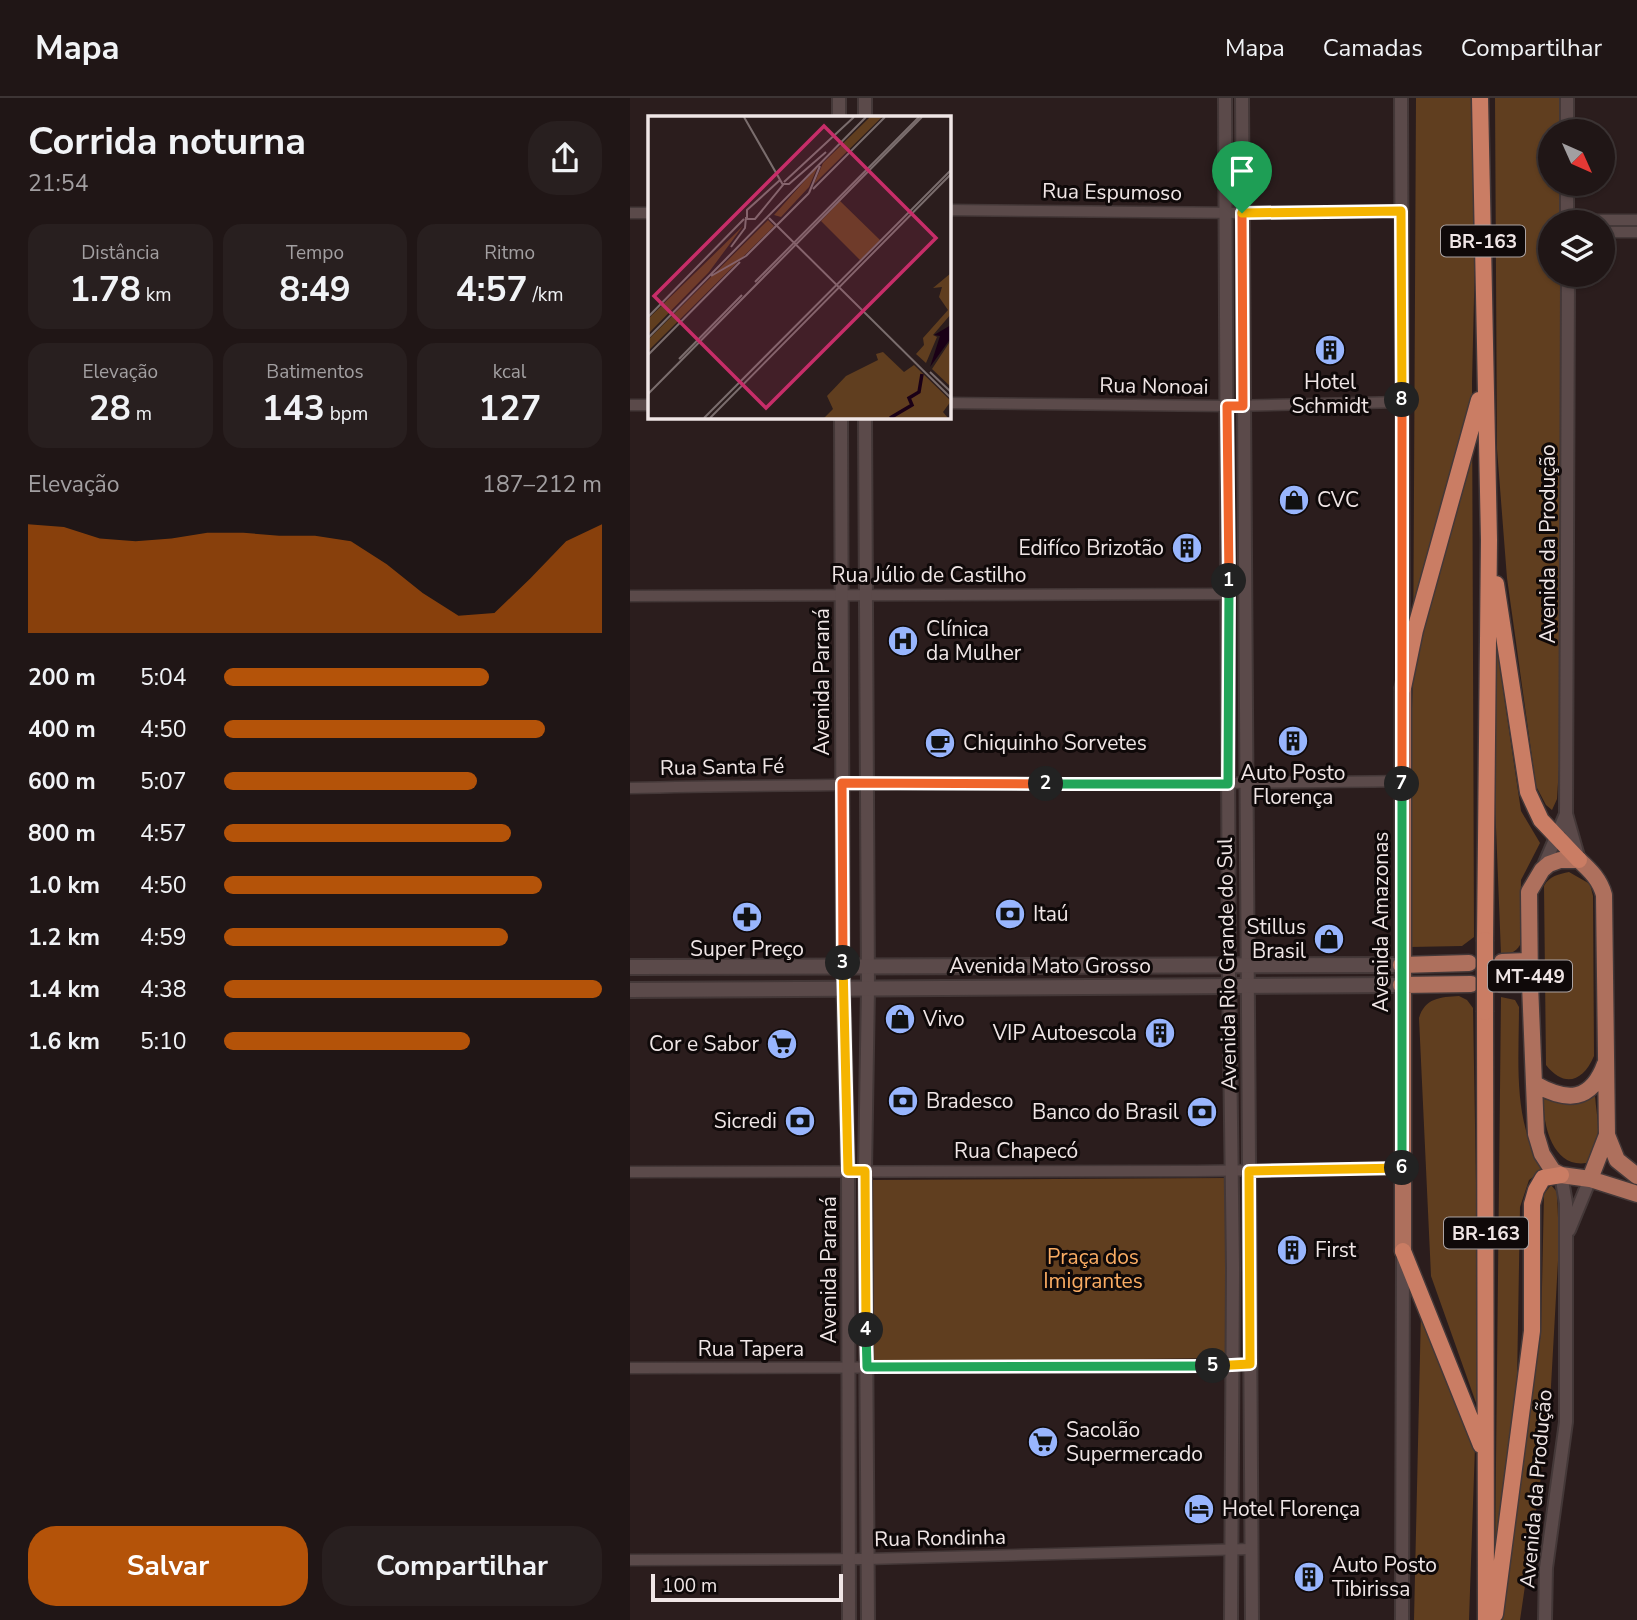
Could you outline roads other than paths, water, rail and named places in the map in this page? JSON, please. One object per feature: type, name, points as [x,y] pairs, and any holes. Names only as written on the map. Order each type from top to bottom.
[{"type":"highway","name":"BR-163","points":[[1480,98],[1489,540],[1485,940],[1486,1620]]},
{"type":"highway","points":[[1403,688],[1415,630],[1484,384]]},
{"type":"highway","points":[[1489,540],[1528,792],[1536,813],[1580,860]]},
{"type":"highway","points":[[1494,1620],[1532,1331],[1532,1204],[1543,1178],[1561,1175]]},
{"type":"highway","points":[[1403,1251],[1485,1453]]},
{"type":"main road","name":"Avenida Amazonas","points":[[1403,688],[1403,1251]]},
{"type":"main road","points":[[1542,870],[1560,860],[1580,860],[1601,885],[1604,895],[1607,1135],[1617,1160],[1637,1177]]},
{"type":"main road","name":"MT-449","points":[[1542,870],[1529,892],[1536,1134],[1547,1164],[1561,1175]]},
{"type":"main road","points":[[1502,962],[1530,961]]},
{"type":"main road","name":"Avenida Mato Grosso","points":[[630,967],[1246,967],[1469,962]]},
{"type":"main road","name":"Avenida Mato Grosso","points":[[630,990],[1471,984]]},
{"type":"main road","points":[[1502,984],[1530,984]]},
{"type":"main road","points":[[1535,1084],[1556,1095],[1576,1096],[1592,1088],[1600,1078],[1606,1060]]},
{"type":"main road","points":[[1590,1179],[1607,1135]]},
{"type":"main road","points":[[1561,1175],[1590,1179],[1637,1194]]},
{"type":"street","points":[[839,98],[839,116]]},
{"type":"street","points":[[865,98],[865,116]]},
{"type":"street","name":"Avenida Rio Grande do Sul","points":[[1225,98],[1233,1365],[1231,1620]]},
{"type":"street","name":"Avenida Rio Grande do Sul","points":[[1241,98],[1252,1620]]},
{"type":"street","name":"Avenida Amazonas","points":[[1401,98],[1403,688]]},
{"type":"street","points":[[1567,98],[1567,119]]},
{"type":"street","name":"Rua Espumoso","points":[[950,210],[1226,213],[1401,211]]},
{"type":"street","points":[[630,213],[648,213]]},
{"type":"street","points":[[1615,220],[1637,220]]},
{"type":"street","points":[[1615,232],[1637,232]]},
{"type":"street","name":"Avenida da Produção","points":[[1568,287],[1566,814],[1580,860]]},
{"type":"street","name":"Rua Nonoai","points":[[950,403],[1243,406],[1402,402]]},
{"type":"street","points":[[630,405],[648,405]]},
{"type":"street","name":"Avenida Paraná","points":[[841,418],[849,1620]]},
{"type":"street","name":"Avenida Paraná","points":[[865,418],[868,1620]]},
{"type":"street","name":"Rua Júlio de Castilho","points":[[630,596],[1229,594]]},
{"type":"street","name":"Rua Santa Fé","points":[[630,788],[842,783],[1245,784],[1402,781]]},
{"type":"street","name":"Avenida da Produção","points":[[1542,870],[1566,814]]},
{"type":"street","name":"Rua Chapecó","points":[[630,1172],[1249,1171],[1402,1168]]},
{"type":"street","name":"Avenida da Produção","points":[[1545,1620],[1546,1568],[1566,1422],[1566,1196],[1561,1175]]},
{"type":"street","name":"Avenida da Produção","points":[[1566,1237],[1590,1179]]},
{"type":"street","name":"Avenida Amazonas","points":[[1402,1620],[1403,1251]]},
{"type":"street","name":"Rua Tapera","points":[[630,1368],[1250,1364]]},
{"type":"street","name":"Rua Rondinha","points":[[630,1560],[867,1559],[1251,1549]]},
{"type":"place","name":"Hotel Schmidt","points":[[1330,350]]},
{"type":"place","name":"CVC","points":[[1294,500]]},
{"type":"place","name":"Edifíco Brizotão","points":[[1187,548]]},
{"type":"place","name":"Clínica da Mulher","points":[[903,641]]},
{"type":"place","name":"Auto Posto Florença","points":[[1293,741]]},
{"type":"place","name":"Chiquinho Sorvetes","points":[[940,743]]},
{"type":"place","name":"Itaú","points":[[1010,914]]},
{"type":"place","name":"Super Preço","points":[[747,917]]},
{"type":"place","name":"Stillus Brasil","points":[[1329,939]]},
{"type":"place","name":"Vivo","points":[[900,1019]]},
{"type":"place","name":"VIP Autoescola","points":[[1160,1033]]},
{"type":"place","name":"Cor e Sabor","points":[[782,1044]]},
{"type":"place","name":"Bradesco","points":[[903,1101]]},
{"type":"place","name":"Banco do Brasil","points":[[1202,1112]]},
{"type":"place","name":"Sicredi","points":[[800,1121]]},
{"type":"place","name":"First","points":[[1292,1250]]},
{"type":"place","name":"Sacolão Supermercado","points":[[1043,1442]]},
{"type":"place","name":"Hotel Florença","points":[[1199,1509]]},
{"type":"place","name":"Auto Posto Tibirissa","points":[[1309,1577]]},
{"type":"park label","name":"Praça dos Imigrantes","points":[[1093,1269]]}]
